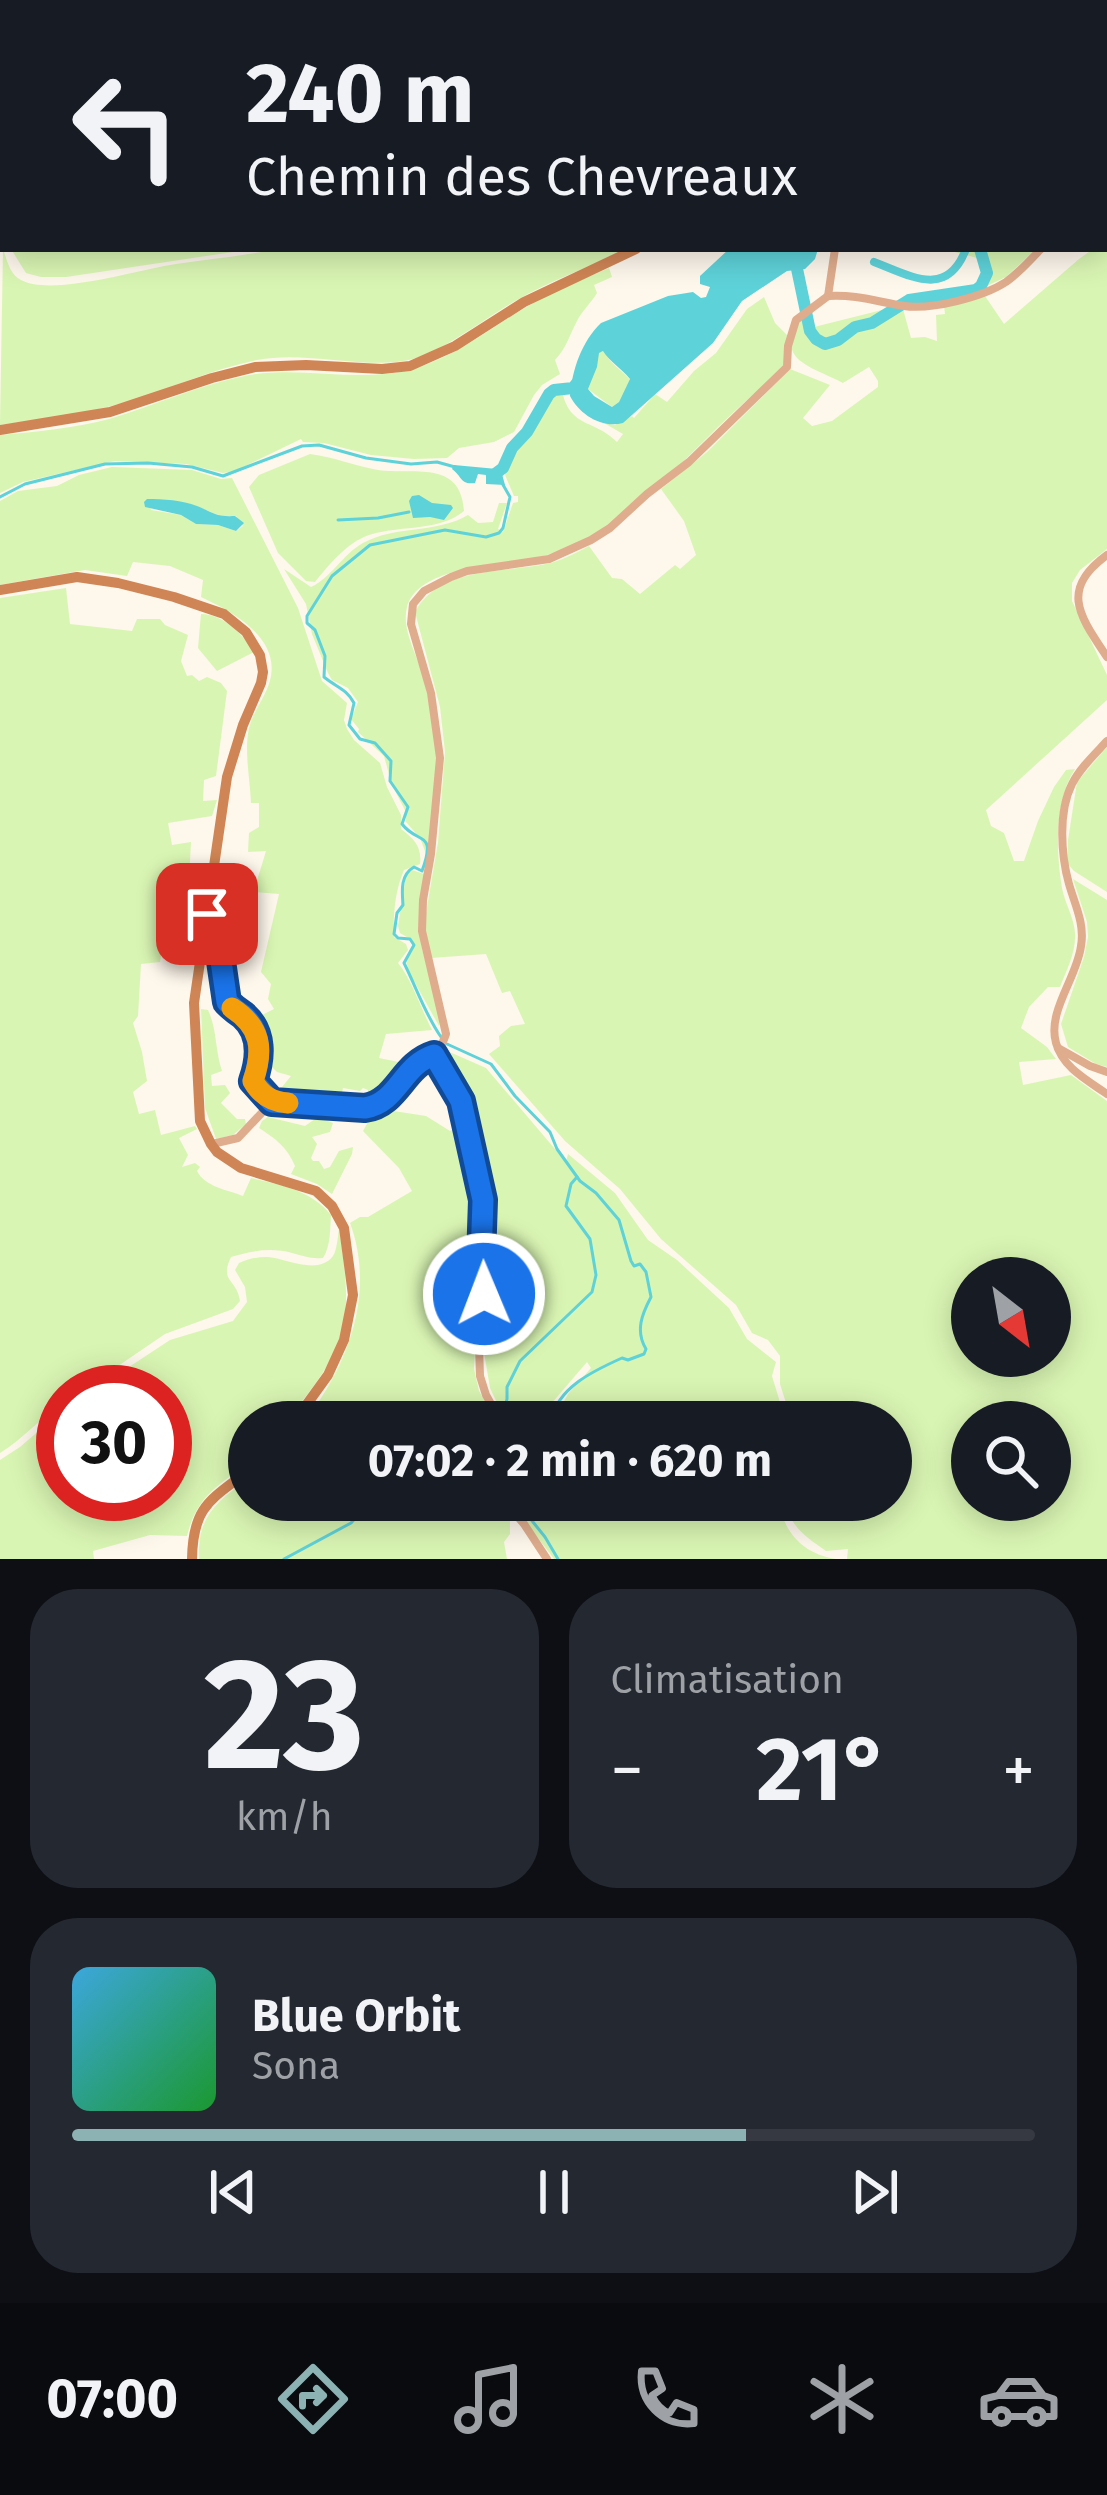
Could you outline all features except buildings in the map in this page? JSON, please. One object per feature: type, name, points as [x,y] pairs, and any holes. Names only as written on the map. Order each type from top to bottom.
[{"type":"main road","points":[[0,430],[110,412],[255,368],[410,365],[454,346],[539,294],[630,252]]},
{"type":"main road","points":[[0,590],[77,577],[118,583],[211,608],[235,621],[255,645],[263,672],[226,777],[194,1003],[200,1120],[211,1144],[230,1162],[316,1191],[332,1206],[344,1228],[353,1277],[344,1340],[309,1401]]},
{"type":"main road","points":[[192,1559],[195,1527],[208,1501],[228,1486]]},
{"type":"street","points":[[828,296],[835,252]]},
{"type":"street","points":[[207,914],[216,927],[227,1002],[247,1018],[259,1046],[253,1081],[272,1102],[365,1108],[388,1100],[408,1071],[434,1055],[444,1041],[443,1013],[422,931],[440,758],[431,693],[411,625],[412,604],[424,591],[451,577],[549,559],[610,528],[688,463],[780,375],[790,361],[792,329],[805,312],[828,296],[908,307],[954,301],[1010,279],[1038,252]]},
{"type":"street","points":[[1107,554],[1081,579],[1078,597],[1084,621],[1107,657]]},
{"type":"street","points":[[1107,741],[1073,782],[1068,796],[1063,838],[1082,938],[1054,1036],[1071,1069],[1107,1094]]},
{"type":"street","points":[[1057,1047],[1107,1072]]},
{"type":"street","points":[[434,1055],[461,1101],[483,1200],[481,1259],[487,1310],[479,1348],[480,1376],[489,1401]]},
{"type":"street","points":[[211,1144],[238,1138],[272,1102]]},
{"type":"street","points":[[521,1521],[547,1559]]},
{"type":"green space","points":[[3,252],[17,278],[53,285],[257,252],[618,252],[530,293],[413,359],[377,363],[296,357],[257,360],[111,406],[0,425]]},
{"type":"green space","points":[[13,252],[233,252],[66,277],[26,273]]},
{"type":"green space","points":[[955,252],[1033,252],[1006,277],[978,290],[987,274],[977,258]]},
{"type":"green space","points":[[1089,252],[1107,252],[1107,549],[1080,570],[1072,583],[1072,601],[1107,675],[1107,700],[986,810],[991,826],[1004,833],[1014,861],[1024,861],[1054,787],[1066,770],[1075,769],[1063,796],[1058,843],[1074,947],[1060,987],[1048,987],[1029,1007],[1021,1028],[1056,1059],[1019,1062],[1023,1085],[1071,1075],[1107,1101],[1107,1559],[847,1559],[848,1549],[826,1551],[792,1521],[912,1521],[912,1401],[785,1401],[780,1356],[768,1340],[752,1333],[736,1305],[661,1239],[620,1189],[565,1141],[489,1054],[500,1046],[499,1036],[511,1026],[525,1024],[510,991],[502,993],[486,954],[431,958],[424,925],[438,842],[445,752],[440,707],[415,612],[426,597],[458,578],[554,562],[589,546],[612,578],[622,579],[640,594],[675,565],[680,569],[696,555],[684,521],[661,489],[707,452],[790,369],[830,385],[803,418],[812,426],[832,421],[878,387],[869,367],[843,383],[798,359],[791,341],[805,314],[814,327],[894,307],[903,309],[911,338],[937,341],[936,315],[945,314],[944,306],[985,296],[1004,324]]},
{"type":"green space","points":[[609,268],[612,277],[594,285],[597,293],[555,360],[560,374],[534,395],[514,432],[494,442],[459,448],[447,458],[414,459],[301,439],[235,471],[115,461],[23,482],[0,493],[0,435],[109,419],[249,375],[401,372],[460,349],[540,299]]},
{"type":"green space","points":[[764,297],[775,323],[787,335],[784,368],[655,488],[577,543],[547,555],[447,574],[415,593],[407,607],[406,625],[428,697],[438,758],[426,867],[425,851],[406,822],[384,756],[351,719],[358,702],[328,673],[306,604],[284,569],[311,587],[376,537],[443,525],[468,515],[478,523],[493,522],[499,503],[507,503],[498,529],[503,532],[513,503],[518,502],[505,475],[507,456],[530,431],[550,389],[561,386],[575,416],[617,442],[623,434],[604,423],[615,425],[634,418],[655,394],[667,402],[716,353],[747,309]]},
{"type":"green space","points":[[604,351],[630,380],[612,407],[588,389],[599,352]]},
{"type":"green space","points":[[310,454],[378,470],[445,476],[461,495],[464,511],[442,523],[364,537],[343,551],[315,582],[306,581],[278,553],[249,487],[259,475]]},
{"type":"green space","points":[[112,467],[192,470],[232,478],[298,608],[322,681],[347,703],[344,720],[354,740],[380,763],[401,815],[401,829],[420,852],[420,864],[404,870],[401,878],[394,937],[406,944],[408,950],[398,963],[432,1030],[386,1034],[379,1058],[408,1064],[386,1097],[363,1088],[343,1088],[340,1102],[273,1098],[291,1076],[272,1067],[273,1053],[265,1052],[258,1017],[274,1009],[268,999],[271,984],[261,972],[279,894],[254,892],[240,961],[225,965],[221,935],[245,907],[266,851],[248,852],[249,833],[259,827],[259,803],[251,803],[248,737],[271,676],[271,662],[260,637],[201,597],[203,580],[170,566],[133,562],[127,576],[85,570],[0,585],[0,501],[18,491],[57,486]],"holes":[[[148,499],[236,516],[243,526],[236,531],[196,524],[181,515],[151,510]]]},
{"type":"green space","points":[[66,588],[70,624],[132,631],[137,619],[160,619],[188,635],[181,661],[187,676],[199,681],[207,677],[227,691],[216,776],[204,780],[203,801],[217,800],[212,816],[168,823],[172,845],[191,842],[189,880],[205,883],[199,922],[177,926],[158,943],[160,962],[141,964],[138,1016],[133,1023],[147,1081],[133,1092],[139,1114],[155,1110],[161,1135],[197,1129],[179,1138],[188,1155],[182,1167],[195,1163],[205,1181],[243,1196],[251,1178],[295,1190],[331,1215],[323,1258],[269,1250],[231,1257],[228,1276],[240,1301],[233,1309],[165,1334],[120,1365],[36,1365],[36,1424],[0,1453],[0,598]]},
{"type":"green space","points":[[201,614],[232,626],[254,652],[217,671],[198,648]]},
{"type":"green space","points":[[1107,747],[1107,892],[1068,864],[1068,840],[1077,782]]},
{"type":"green space","points":[[412,870],[424,874],[420,934],[439,1026],[409,972],[406,961],[412,940],[398,926],[406,875]]},
{"type":"green space","points":[[1073,879],[1107,900],[1107,1067],[1068,1047],[1061,1024],[1088,937]]},
{"type":"green space","points":[[201,1009],[211,1017],[222,1071],[211,1075],[212,1086],[225,1085],[230,1093],[221,1103],[246,1124],[233,1135],[216,1139],[205,1108]]},
{"type":"green space","points":[[445,1050],[486,1068],[566,1162],[568,1154],[615,1193],[648,1240],[729,1308],[747,1339],[776,1362],[772,1376],[780,1401],[564,1401],[591,1368],[587,1362],[554,1401],[496,1401],[483,1346],[491,1297],[485,1264],[486,1185],[461,1085],[440,1059]]},
{"type":"green space","points":[[387,1110],[426,1116],[450,1131],[461,1124],[479,1206],[482,1316],[476,1327],[474,1369],[485,1401],[319,1401],[345,1353],[358,1302],[360,1276],[350,1223],[412,1191],[399,1168],[363,1131],[372,1115]]},
{"type":"green space","points":[[268,1117],[305,1126],[318,1117],[333,1123],[330,1132],[312,1137],[317,1144],[311,1158],[324,1169],[339,1151],[353,1147],[332,1194],[291,1174],[295,1166],[288,1154],[259,1128]]},
{"type":"green space","points":[[339,1228],[346,1300],[334,1353],[302,1401],[228,1401],[228,1479],[203,1501],[192,1520],[192,1365],[132,1365],[170,1340],[233,1321],[247,1302],[235,1270],[239,1263],[267,1257],[319,1265],[333,1256]]},
{"type":"green space","points":[[36,1433],[36,1521],[192,1521],[187,1536],[150,1535],[93,1551],[94,1559],[0,1559],[0,1460]]},
{"type":"green space","points":[[227,1495],[228,1521],[510,1521],[504,1542],[507,1559],[199,1559],[205,1521]]},
{"type":"green space","points":[[525,1521],[785,1521],[805,1547],[836,1559],[554,1559]]},
{"type":"water","points":[[726,252],[817,252],[805,269],[787,271],[742,301],[713,343],[623,423],[607,424],[585,414],[570,396],[579,356],[594,330],[668,296],[693,292],[706,297],[710,287],[700,284],[700,276]],"holes":[[[603,351],[630,379],[612,407],[588,389]]]},
{"type":"water","points":[[454,465],[497,469],[505,485],[486,484],[486,475],[478,474],[475,483],[466,483],[452,469]]},
{"type":"water","points":[[419,495],[453,508],[444,520],[413,518],[409,501]]},
{"type":"water","points":[[147,499],[185,502],[244,523],[236,531],[196,524],[181,515],[145,507]]},
{"type":"waterway","points":[[874,262],[914,277],[938,279],[949,274],[964,252]]},
{"type":"waterway","points":[[796,264],[810,331],[825,344],[909,300],[976,290],[987,273],[981,252]]},
{"type":"waterway","points":[[495,474],[549,394],[573,388],[581,378]]},
{"type":"waterway","points":[[0,497],[25,484],[105,464],[192,467],[223,476],[302,446],[455,467]]},
{"type":"waterway","points":[[441,1037],[404,963],[414,945],[394,934],[403,905],[404,879],[414,867],[422,871],[426,844],[402,824],[408,807],[390,781],[391,761],[349,725],[354,703],[324,677],[325,656],[307,616],[332,576],[370,545],[445,530],[486,537],[499,533],[510,497],[502,483]]},
{"type":"waterway","points":[[338,520],[409,512]]},
{"type":"waterway","points":[[447,1044],[491,1064],[550,1132],[580,1181],[619,1220],[631,1261],[646,1272],[651,1297],[641,1323],[644,1354],[600,1369],[560,1401]]},
{"type":"waterway","points":[[506,1401],[507,1387],[520,1361],[592,1292],[596,1275],[590,1239],[566,1206],[577,1177]]},
{"type":"waterway","points":[[284,1559],[353,1521]]},
{"type":"waterway","points":[[532,1521],[558,1559]]},
{"type":"slow traffic","points":[[232,1008],[247,1018],[259,1046],[254,1085],[272,1102],[288,1103]]},
{"type":"route","points":[[207,914],[216,927],[227,1002],[247,1018],[259,1046],[254,1085],[272,1102],[376,1107],[388,1100],[420,1060],[434,1055],[461,1101],[483,1200],[484,1294]]}]
